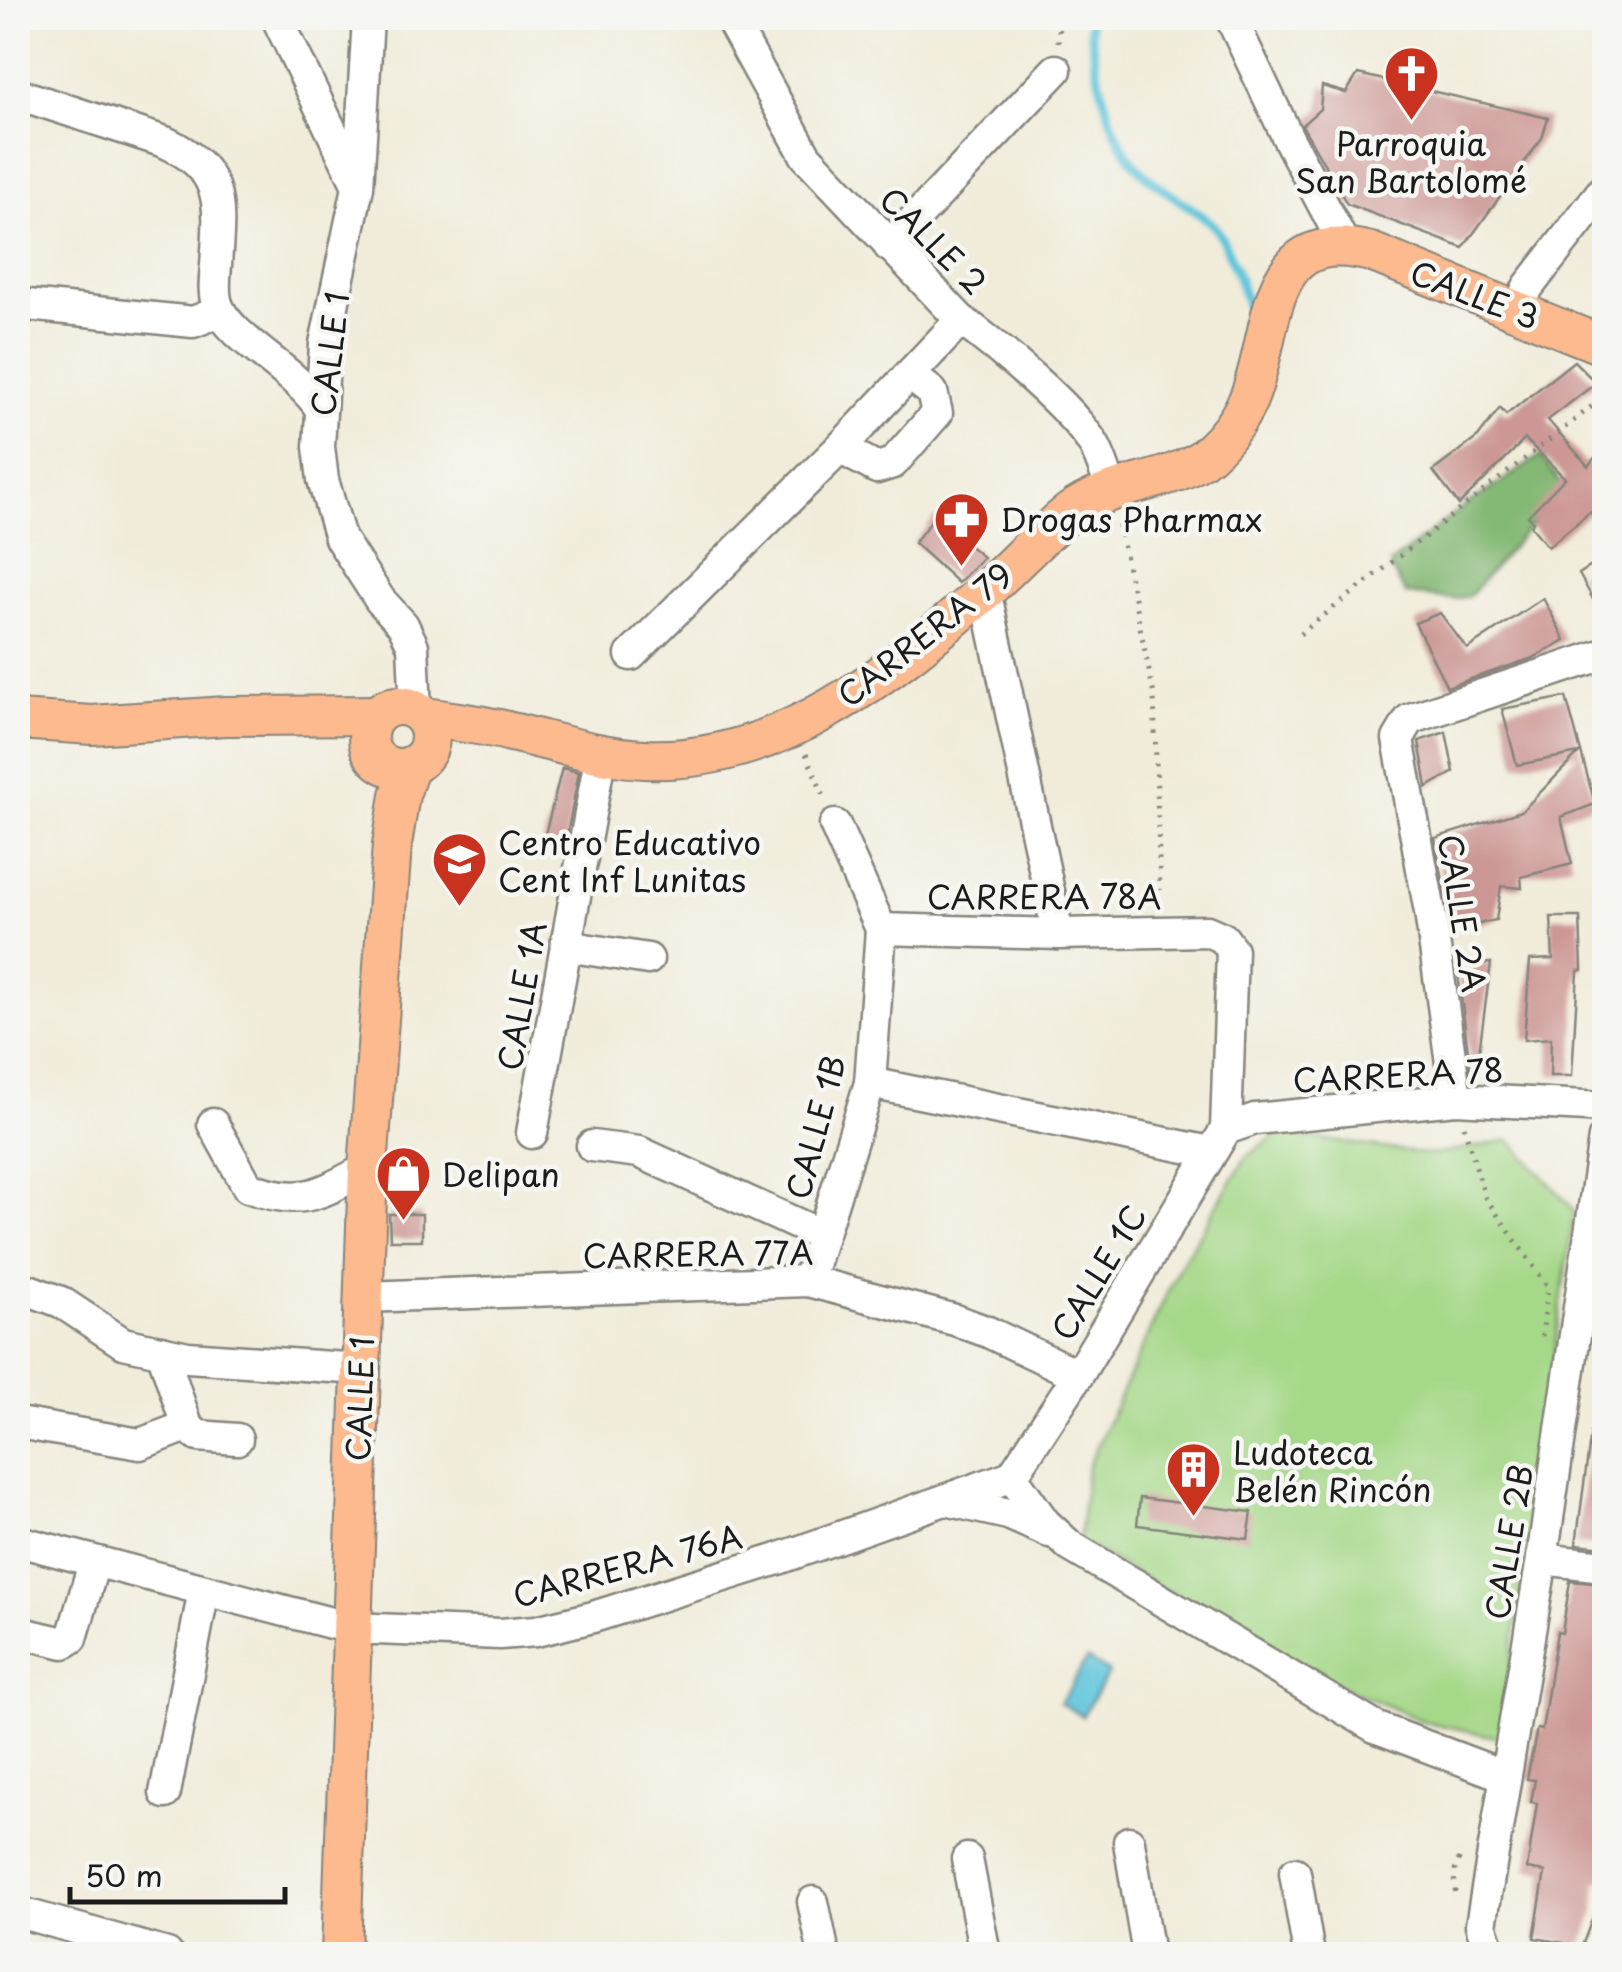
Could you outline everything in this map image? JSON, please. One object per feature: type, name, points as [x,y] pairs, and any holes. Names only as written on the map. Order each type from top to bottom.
[{"type":"main road","name":"CALLE 3","points":[[1345,246],[1371,252],[1604,346]]},
{"type":"main road","name":"CARRERA 79","points":[[399,733],[474,724],[601,753],[678,760],[749,744],[794,726],[867,686],[985,590],[1070,513],[1115,506],[1207,455],[1232,429],[1248,400],[1284,277],[1307,254],[1345,246]]},
{"type":"main road","points":[[18,720],[112,724],[316,715],[399,733]]},
{"type":"main road","name":"CALLE 1","points":[[341,1954],[368,1168],[392,845],[400,794],[399,733]]},
{"type":"street","points":[[277,18],[358,186]]},
{"type":"street","name":"CALLE 1","points":[[368,18],[358,186],[328,329],[320,408],[321,464],[332,520],[349,556],[403,626],[413,646],[414,667],[399,733]]},
{"type":"street","name":"CALLE 2","points":[[730,18],[806,156],[961,320],[990,340],[1081,427],[1096,447],[1115,506]]},
{"type":"street","points":[[1231,18],[1345,246]]},
{"type":"street","points":[[890,246],[1056,70]]},
{"type":"street","points":[[18,94],[165,142],[201,164],[218,200],[214,289],[218,307],[226,321],[299,381],[320,408]]},
{"type":"street","points":[[1518,309],[1528,287],[1604,189]]},
{"type":"street","points":[[18,304],[193,322],[211,315],[218,307]]},
{"type":"street","points":[[630,655],[840,448],[961,320]]},
{"type":"street","points":[[840,448],[877,468],[893,463],[936,414],[932,392],[910,376]]},
{"type":"street","points":[[985,590],[1058,934]]},
{"type":"street","name":"CALLE 2A","points":[[1456,1099],[1430,912],[1398,738],[1410,719],[1604,654]]},
{"type":"street","name":"CALLE 1A","points":[[532,1133],[601,753]]},
{"type":"street","points":[[835,824],[881,929]]},
{"type":"street","name":"CARRERA 78A","points":[[881,929],[1058,934],[1206,931],[1222,938],[1232,950],[1218,1141]]},
{"type":"street","name":"CALLE 1B","points":[[808,1281],[870,1084],[881,929]]},
{"type":"street","points":[[566,946],[648,959]]},
{"type":"street","points":[[870,1084],[1218,1141]]},
{"type":"street","name":"CARRERA 78","points":[[1218,1141],[1255,1118],[1456,1099],[1604,1107]]},
{"type":"street","points":[[213,1124],[248,1187],[275,1196],[310,1197],[368,1168]]},
{"type":"street","name":"CALLE 2B","points":[[1491,1954],[1481,1926],[1542,1559],[1604,1138]]},
{"type":"street","name":"CALLE 1C","points":[[1012,1476],[1078,1375],[1218,1141]]},
{"type":"street","points":[[592,1146],[639,1152],[821,1235]]},
{"type":"street","name":"CARRERA 77A","points":[[363,1297],[808,1281],[955,1320],[1078,1375]]},
{"type":"street","points":[[18,1286],[61,1302],[123,1343],[188,1357],[360,1369]]},
{"type":"street","points":[[162,1351],[187,1426],[198,1436],[237,1438]]},
{"type":"street","points":[[18,1423],[140,1444],[187,1426]]},
{"type":"street","points":[[1012,1476],[1031,1506],[1070,1546],[1374,1727],[1506,1776]]},
{"type":"street","name":"CARRERA 76A","points":[[18,1541],[350,1628],[465,1634],[536,1631],[593,1618],[778,1559],[1012,1476]]},
{"type":"street","points":[[946,1500],[1008,1514],[1056,1535]]},
{"type":"street","points":[[1542,1559],[1604,1566]]},
{"type":"street","points":[[18,1632],[64,1643],[72,1638],[94,1562]]},
{"type":"street","points":[[165,1793],[204,1590]]},
{"type":"street","points":[[1129,1842],[1148,1954]]},
{"type":"street","points":[[967,1860],[985,1954]]},
{"type":"street","points":[[1295,1874],[1309,1954]]},
{"type":"street","points":[[812,1902],[824,1954]]},
{"type":"street","points":[[18,1912],[167,1954]]},
{"type":"path","points":[[1300,634],[1604,397]]},
{"type":"path","points":[[1115,506],[1154,695],[1160,890]]},
{"type":"path","points":[[794,726],[835,824]]},
{"type":"path","points":[[1456,1099],[1486,1197],[1548,1287],[1542,1345]]},
{"type":"path","points":[[1456,1902],[1454,1873],[1466,1839]]},
{"type":"green space","points":[[1540,456],[1564,487],[1469,596],[1454,599],[1406,594],[1391,563],[1459,510]]},
{"type":"green space","points":[[1278,1133],[1432,1155],[1510,1140],[1574,1210],[1500,1738],[1422,1721],[1330,1681],[1079,1542],[1087,1468],[1179,1267],[1246,1157]]},
{"type":"water","points":[[1087,1659],[1109,1673],[1082,1716],[1060,1703]]},
{"type":"building","points":[[1358,74],[1548,118],[1542,138],[1463,248],[1347,204],[1302,125],[1320,109],[1322,86],[1346,93]]},
{"type":"building","points":[[1574,361],[1596,383],[1548,420],[1588,466],[1604,446],[1604,528],[1590,512],[1548,547],[1528,516],[1565,478],[1525,439],[1459,505],[1433,471],[1478,437],[1500,408],[1506,415]]},
{"type":"building","points":[[934,517],[983,557],[958,583],[914,543]]},
{"type":"building","points":[[1604,558],[1604,619],[1579,574]]},
{"type":"building","points":[[1543,598],[1565,640],[1533,658],[1447,687],[1415,623],[1440,613],[1467,649]]},
{"type":"building","points":[[1566,697],[1595,804],[1561,817],[1572,864],[1521,877],[1522,888],[1501,886],[1496,920],[1452,930],[1435,838],[1522,811],[1579,753],[1517,765],[1502,709]]},
{"type":"building","points":[[1446,732],[1454,772],[1427,787],[1419,741]]},
{"type":"building","points":[[562,768],[579,772],[563,855],[541,850]]},
{"type":"building","points":[[1551,917],[1580,917],[1582,970],[1578,971],[1572,1076],[1550,1076],[1551,1038],[1524,1040],[1530,960],[1553,959]]},
{"type":"building","points":[[1491,963],[1476,1074],[1471,1074],[1457,966]]},
{"type":"building","points":[[389,1214],[422,1214],[422,1240],[390,1240]]},
{"type":"building","points":[[1591,1432],[1604,1433],[1604,1547],[1576,1544]]},
{"type":"building","name":"Ludoteca Belén Rincón","points":[[1140,1498],[1252,1512],[1248,1539],[1137,1525]]},
{"type":"building","points":[[1570,1581],[1604,1584],[1604,1731],[1594,1794],[1604,1796],[1604,1882],[1597,1881],[1595,1911],[1582,1946],[1534,1938],[1545,1872],[1527,1869],[1537,1803],[1531,1802],[1535,1780],[1527,1779],[1537,1729],[1542,1730],[1557,1632],[1562,1633]]},
{"type":"waterway","points":[[1089,18],[1102,91],[1122,145],[1149,177],[1216,229],[1235,269],[1251,322]]},
{"type":"place","name":"Parroquia San Bartolomé","points":[[1411,123]]},
{"type":"place","name":"Drogas Pharmax","points":[[961,568]]},
{"type":"place","name":"Centro Educativo Cent Inf Lunitas","points":[[459,909]]},
{"type":"place","name":"Delipan","points":[[403,1223]]},
{"type":"place","name":"Ludoteca Belén Rincón","points":[[1194,1519]]}]
